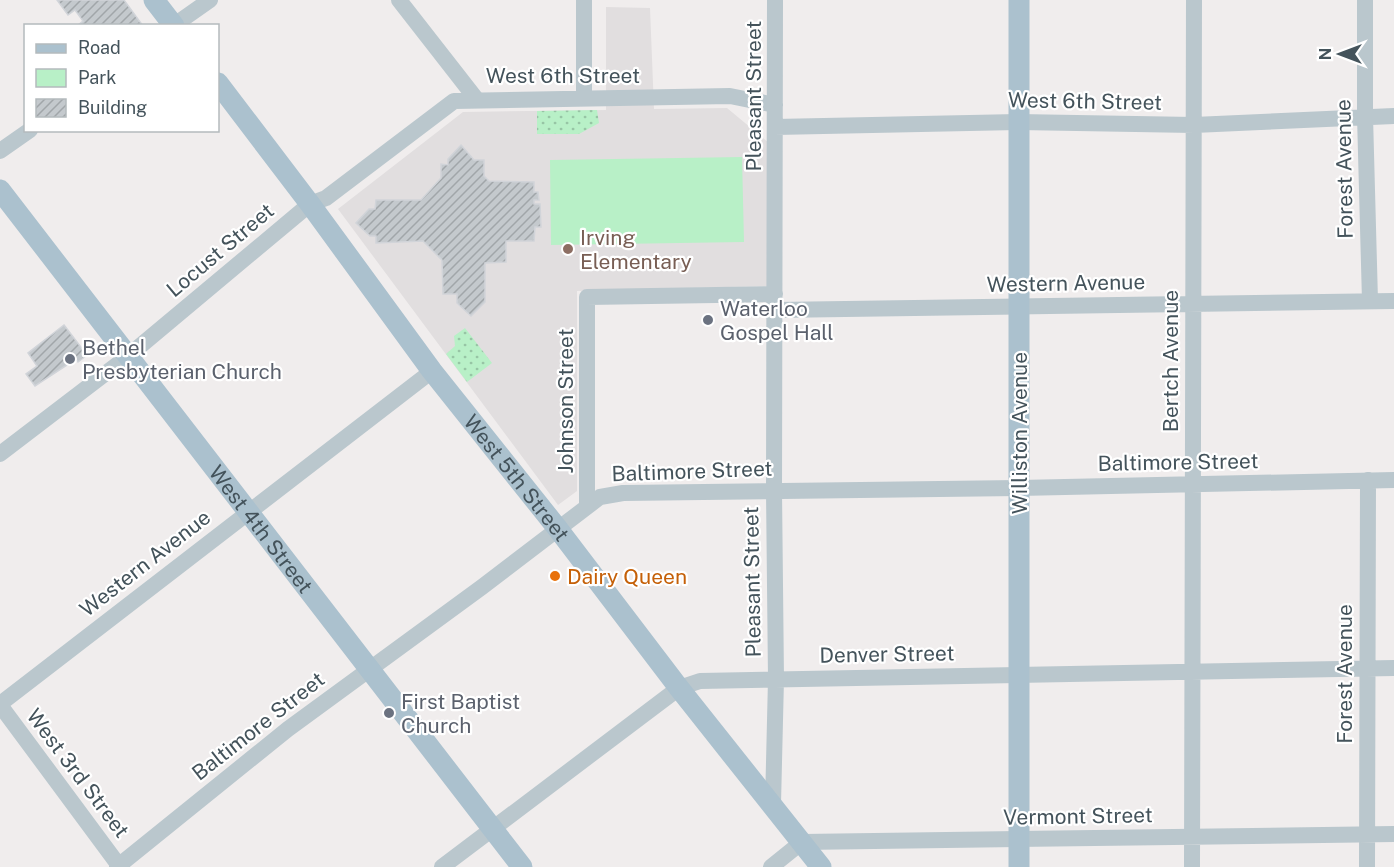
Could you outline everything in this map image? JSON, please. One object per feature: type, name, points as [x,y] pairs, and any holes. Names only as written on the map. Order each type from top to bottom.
[{"type":"main road","points":[[154,0],[173,24]]},
{"type":"main road","name":"Williston Avenue","points":[[1019,0],[1019,867]]},
{"type":"main road","name":"West 5th Street","points":[[219,84],[432,371],[821,867]]},
{"type":"main road","name":"West 4th Street","points":[[0,190],[522,867]]},
{"type":"street","points":[[175,24],[210,0]]},
{"type":"street","name":"West 6th Street","points":[[399,0],[477,100],[730,96],[775,105]]},
{"type":"street","points":[[584,0],[584,98]]},
{"type":"street","name":"Pleasant Street","points":[[773,804],[776,679],[775,0]]},
{"type":"street","name":"Bertch Avenue","points":[[1192,867],[1194,0]]},
{"type":"street","name":"Forest Avenue","points":[[1365,0],[1365,116],[1370,302]]},
{"type":"street","name":"Locust Street","points":[[0,454],[127,357],[310,204],[326,198],[454,101],[477,100]]},
{"type":"street","name":"West 6th Street","points":[[775,127],[1018,122],[1194,125],[1394,116]]},
{"type":"street","points":[[0,151],[27,132]]},
{"type":"street","name":"Western Avenue","points":[[587,297],[1019,307],[1394,301]]},
{"type":"street","name":"Johnson Street","points":[[587,297],[587,505]]},
{"type":"street","name":"Western Avenue","points":[[0,705],[432,371]]},
{"type":"street","name":"Forest Avenue","points":[[1366,867],[1368,480]]},
{"type":"street","name":"Baltimore Street","points":[[119,867],[288,729],[600,497],[623,493],[1394,480]]},
{"type":"street","name":"Denver Street","points":[[442,867],[679,688],[712,680],[1394,668]]},
{"type":"street","name":"West 3rd Street","points":[[0,705],[119,867]]},
{"type":"street","name":"Vermont Street","points":[[802,843],[1394,834]]},
{"type":"street","points":[[771,867],[802,843]]},
{"type":"shaded area","name":"Irving Elementary","points":[[606,7],[650,8],[654,109],[727,108],[769,143],[767,286],[577,291],[577,491],[558,505],[338,209],[463,112],[606,110]]},
{"type":"green space","points":[[597,110],[599,123],[579,134],[537,134],[537,111]]},
{"type":"green space","points":[[742,157],[744,242],[551,245],[550,160]]},
{"type":"green space","points":[[465,328],[492,363],[467,382],[446,354],[455,346],[454,336]]},
{"type":"building","points":[[57,0],[124,0],[142,24],[79,24],[83,21],[75,10],[68,15]]},
{"type":"building","name":"Irving Elementary","points":[[461,145],[474,160],[484,160],[484,176],[489,181],[534,182],[534,192],[538,192],[539,200],[534,200],[534,204],[540,204],[541,227],[535,227],[534,241],[506,241],[506,262],[485,263],[485,302],[471,316],[457,303],[457,294],[443,294],[442,260],[423,241],[376,243],[376,236],[370,236],[356,223],[369,209],[375,209],[376,200],[421,200],[441,178],[441,164],[448,165],[448,159]]},
{"type":"building","points":[[64,325],[87,355],[78,362],[76,359],[35,386],[26,374],[37,366],[28,353]]},
{"type":"place","name":"Irving Elementary","points":[[568,249]]},
{"type":"place","name":"Waterloo Gospel Hall","points":[[708,320]]},
{"type":"place","name":"Bethel Presbyterian Church","points":[[70,359]]},
{"type":"place","name":"Dairy Queen","points":[[555,576]]},
{"type":"place","name":"First Baptist Church","points":[[389,713]]}]
